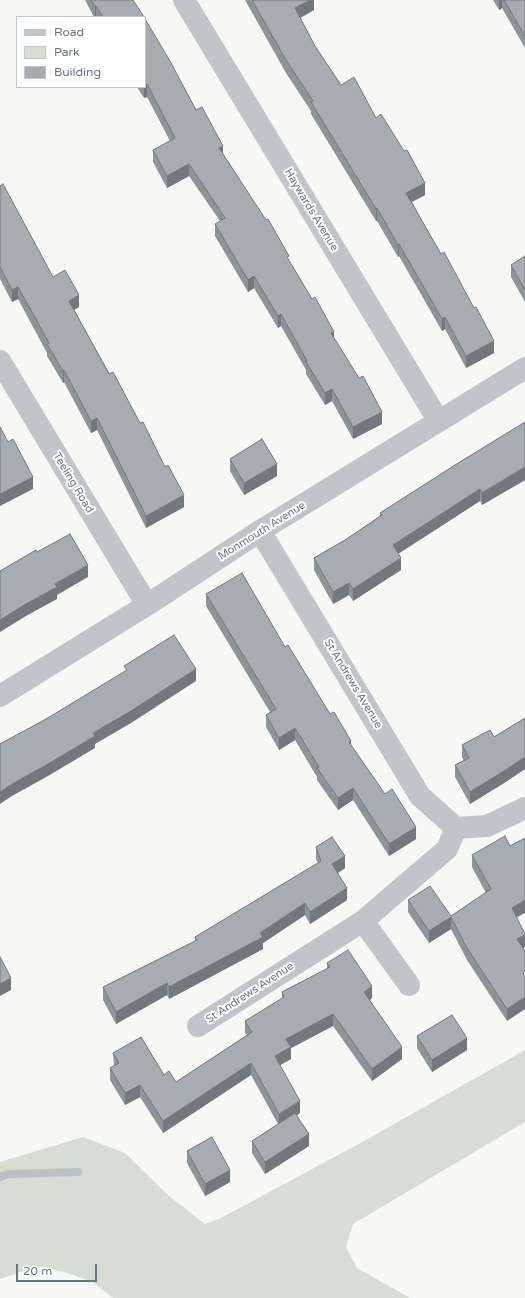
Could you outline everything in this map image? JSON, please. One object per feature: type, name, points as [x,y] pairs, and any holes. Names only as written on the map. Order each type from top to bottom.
[{"type":"street","name":"Haywards Avenue","points":[[184,0],[438,420]]},
{"type":"street","name":"Teeling Road","points":[[0,361],[147,604]]},
{"type":"street","name":"Monmouth Avenue","points":[[0,696],[260,531],[438,420],[525,368]]},
{"type":"street","name":"St Andrews Avenue","points":[[198,1026],[363,921],[447,848],[456,828],[420,796],[260,531]]},
{"type":"street","points":[[456,828],[487,826],[525,808]]},
{"type":"street","points":[[363,921],[410,985]]},
{"type":"green space","points":[[525,1050],[525,1122],[353,1224],[346,1247],[357,1268],[410,1298],[113,1298],[93,1282],[67,1273],[38,1266],[0,1279],[0,1162],[83,1137],[125,1153],[169,1196],[205,1224],[219,1219],[366,1140]]},
{"type":"building","points":[[91,0],[133,0],[143,16],[102,16]]},
{"type":"building","points":[[252,0],[310,0],[295,8],[315,46],[341,85],[354,77],[376,118],[381,114],[404,151],[407,150],[425,183],[406,193],[441,254],[444,252],[474,308],[476,307],[494,341],[466,356],[445,317],[442,319],[399,244],[398,245],[377,208],[376,209],[311,102],[313,101],[286,60]]},
{"type":"building","points":[[504,0],[525,0],[525,36]]},
{"type":"building","points":[[146,21],[170,61],[196,110],[202,107],[223,146],[219,148],[266,220],[268,219],[289,256],[287,257],[312,299],[315,297],[334,332],[331,333],[359,378],[363,376],[382,412],[353,427],[332,389],[325,393],[306,362],[307,361],[281,314],[278,316],[254,276],[248,280],[215,224],[225,218],[189,164],[167,176],[153,150],[175,138],[147,84]]},
{"type":"building","points":[[3,184],[53,277],[65,270],[79,295],[69,301],[109,374],[113,372],[140,423],[143,422],[165,467],[168,465],[184,495],[146,516],[97,418],[91,421],[64,370],[63,371],[47,344],[49,343],[18,287],[12,290],[0,267],[0,186]]},
{"type":"building","points":[[525,256],[525,290],[511,265]]},
{"type":"building","points":[[525,422],[525,467],[482,493],[480,489],[393,545],[401,558],[353,589],[349,583],[333,592],[314,558],[345,540],[382,515],[380,513]]},
{"type":"building","points":[[0,427],[8,442],[13,439],[33,477],[0,494]]},
{"type":"building","points":[[262,439],[277,464],[244,483],[230,459]]},
{"type":"building","points":[[70,534],[88,565],[55,584],[57,587],[0,620],[0,571],[36,550],[37,552]]},
{"type":"building","points":[[242,573],[285,647],[288,645],[330,714],[334,712],[351,741],[349,742],[385,794],[392,789],[416,827],[389,844],[353,788],[338,798],[317,768],[319,767],[295,728],[279,738],[266,715],[276,709],[206,594]]},
{"type":"building","points":[[174,635],[196,669],[131,711],[93,733],[95,736],[0,792],[0,744],[46,719],[127,670],[124,666]]},
{"type":"building","points":[[525,718],[525,757],[470,792],[455,765],[469,758],[462,745],[490,730],[494,737]]},
{"type":"building","points":[[505,836],[510,846],[525,838],[525,900],[512,908],[525,934],[517,939],[525,951],[525,971],[523,973],[525,977],[525,997],[507,1009],[467,948],[451,917],[429,931],[408,900],[430,886],[451,916],[491,889],[472,855]]},
{"type":"building","points":[[332,837],[345,856],[332,864],[347,888],[310,912],[305,903],[260,933],[263,937],[169,987],[167,983],[116,1012],[103,987],[197,940],[195,937],[321,861],[316,847]]},
{"type":"building","points":[[348,950],[372,986],[364,992],[402,1047],[372,1069],[333,1014],[286,1039],[291,1047],[275,1056],[300,1101],[279,1114],[251,1063],[163,1121],[140,1085],[125,1093],[110,1068],[119,1063],[113,1053],[141,1037],[164,1075],[169,1071],[176,1082],[252,1032],[245,1021],[284,997],[282,992],[330,967],[327,963]]},
{"type":"building","points":[[0,957],[11,978],[0,984]]},
{"type":"building","points":[[452,1015],[467,1038],[432,1060],[417,1036]]},
{"type":"building","points":[[295,1113],[309,1134],[265,1162],[252,1141]]},
{"type":"building","points":[[212,1137],[230,1170],[205,1184],[187,1151]]},
{"type":"waterway","points":[[0,1177],[8,1174],[78,1172]]}]
